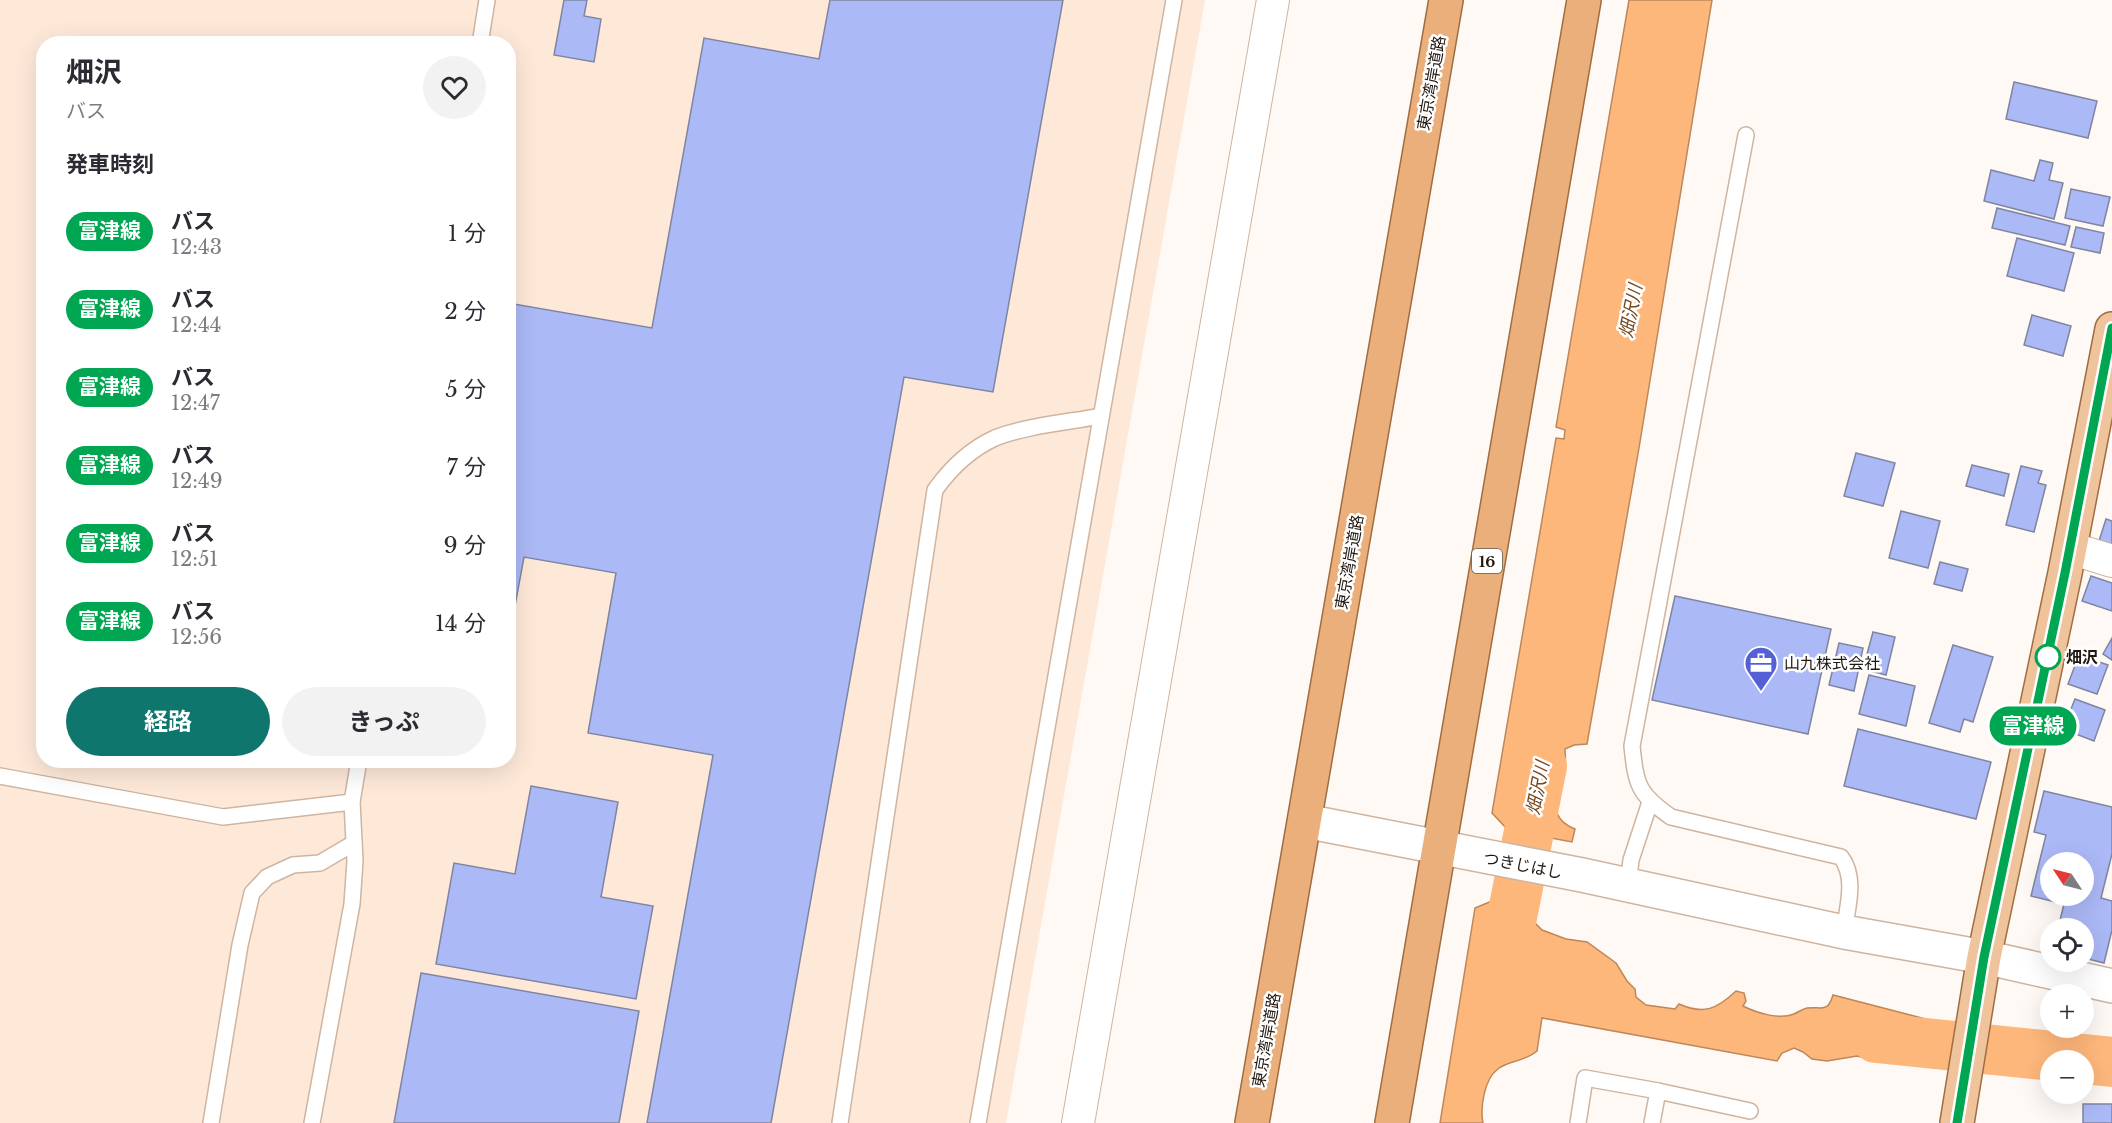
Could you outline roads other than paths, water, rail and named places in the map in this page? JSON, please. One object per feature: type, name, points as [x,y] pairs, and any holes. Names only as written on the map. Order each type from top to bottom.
[{"type":"highway","name":"東京湾岸道路","points":[[1252,1123],[1446,0]]},
{"type":"highway","name":"16","points":[[1392,1123],[1452,851],[1584,0]]},
{"type":"main road","points":[[1958,1118],[1984,957],[2070,548],[2112,329]]},
{"type":"street","points":[[1078,1123],[1273,0]]},
{"type":"street","points":[[2070,548],[2112,561]]},
{"type":"street","name":"つきじはし","points":[[1305,821],[1628,885],[1844,933],[1984,957],[2112,986]]},
{"type":"lane","points":[[481,36],[487,0]]},
{"type":"lane","points":[[978,1123],[1174,0]]},
{"type":"lane","points":[[1746,135],[1632,746],[1635,777],[1650,802],[1671,817],[1841,857],[1849,867],[1850,886],[1844,933]]},
{"type":"lane","points":[[840,1123],[935,490],[948,472],[995,439],[1101,416]]},
{"type":"lane","points":[[312,1123],[352,904],[355,861],[352,802],[358,768]]},
{"type":"lane","points":[[0,776],[223,817],[352,802]]},
{"type":"lane","points":[[1628,885],[1630,860],[1650,802]]},
{"type":"lane","points":[[211,1123],[240,945],[252,893],[267,877],[293,865],[320,863],[354,843]]},
{"type":"lane","points":[[1578,1123],[1585,1078],[1658,1091],[1750,1112]]},
{"type":"lane","points":[[1652,1123],[1658,1091]]},
{"type":"water","points":[[1629,0],[1712,0],[1639,448],[1587,744],[1574,745],[1565,749],[1565,764],[1556,801],[1559,816],[1575,829],[1572,842],[1508,830],[1492,813],[1556,438],[1564,439],[1565,430],[1556,427]]},
{"type":"water","points":[[1499,898],[1534,904],[1535,923],[1542,930],[1566,939],[1587,942],[1616,963],[1635,989],[1636,997],[1646,1005],[1675,1009],[1679,1004],[1696,1009],[1710,1008],[1723,1002],[1736,991],[1744,993],[1746,1001],[1743,1006],[1761,1013],[1788,1016],[1807,1008],[1826,1007],[1833,995],[1945,1024],[1939,1066],[1906,1057],[1869,1059],[1857,1056],[1827,1061],[1812,1059],[1794,1048],[1782,1053],[1777,1061],[1542,1018],[1537,1051],[1502,1066],[1489,1080],[1483,1102],[1483,1123],[1440,1123],[1475,908]]},
{"type":"waterway","name":"畑沢川","points":[[1502,967],[1542,766]]},
{"type":"waterway","name":"畑沢川","points":[[1876,1038],[2112,1062]]},
{"type":"place","name":"畑沢","points":[[2048,657]]},
{"type":"place","name":"山九株式会社","points":[[1761,692]]}]
